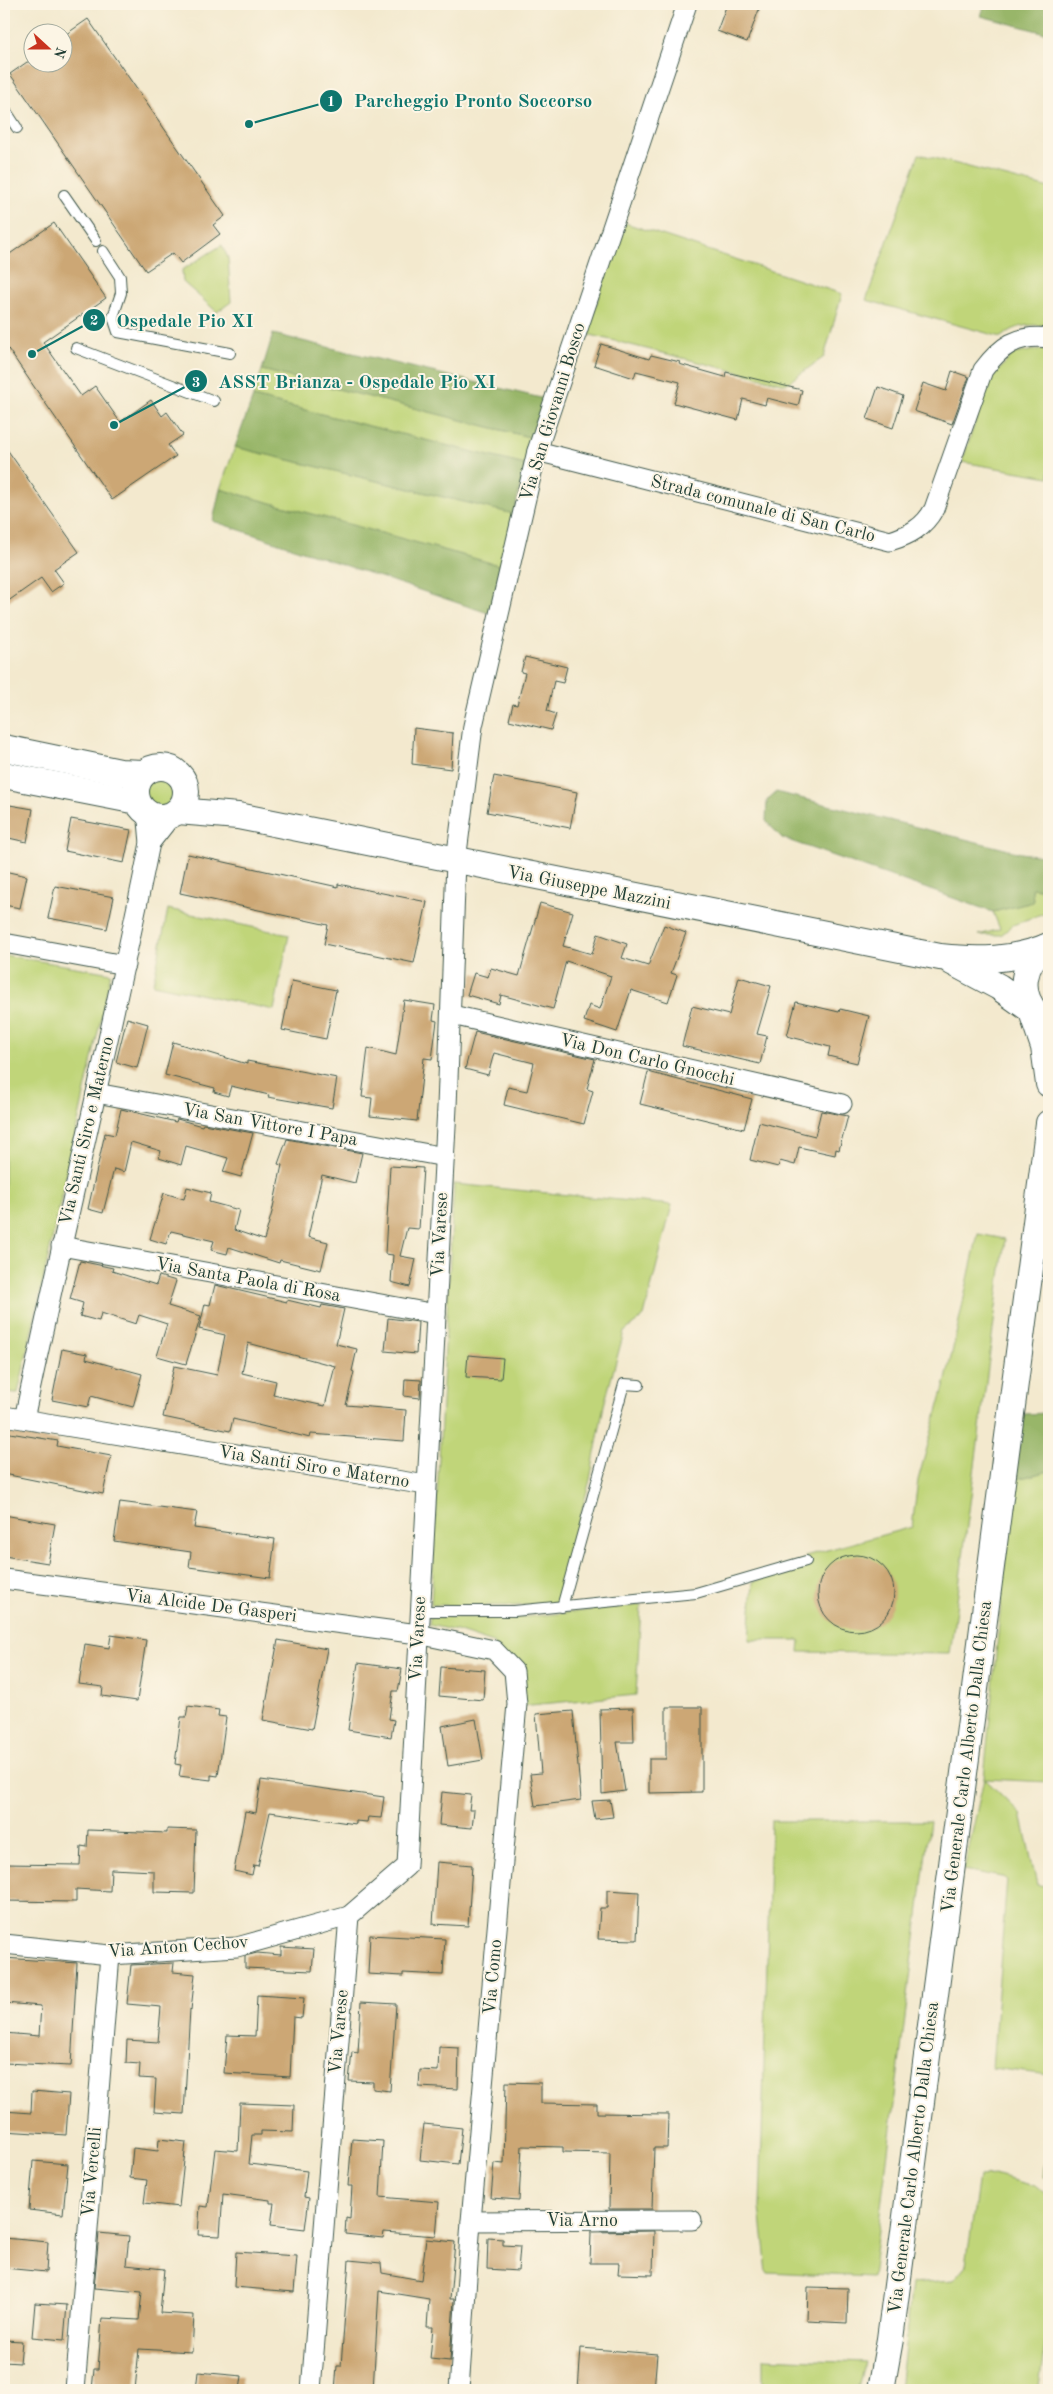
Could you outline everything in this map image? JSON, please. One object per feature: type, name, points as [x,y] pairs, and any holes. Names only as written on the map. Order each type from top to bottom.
[{"type":"street","name":"Via San Giovanni Bosco","points":[[456,861],[473,726],[537,451],[687,4]]},
{"type":"street","name":"Strada comunale di San Carlo","points":[[537,451],[890,541],[917,530],[928,520],[934,509],[982,370],[997,351],[1016,340],[1040,337],[1049,338]]},
{"type":"street","points":[[4,748],[120,772],[144,773]]},
{"type":"street","points":[[4,775],[140,805],[156,816],[175,813],[186,796],[186,784],[181,775],[173,769],[164,767],[154,768],[144,773],[138,781],[136,791],[140,805]]},
{"type":"street","name":"Via Giuseppe Mazzini","points":[[186,784],[238,816]]},
{"type":"street","name":"Via Santi Siro e Materno","points":[[24,1419],[125,965],[150,843],[148,821],[140,805]]},
{"type":"street","name":"Via Giuseppe Mazzini","points":[[175,813],[238,816],[940,957],[1002,959],[1022,956],[1049,946]]},
{"type":"street","name":"Via Santi Siro e Materno","points":[[150,843],[175,813]]},
{"type":"street","name":"Via Varese","points":[[311,2390],[349,1916],[407,1866],[452,1015],[456,861]]},
{"type":"street","points":[[4,942],[125,965]]},
{"type":"street","points":[[1049,946],[1035,956],[1027,968],[1024,983],[1038,1013],[1049,1084]]},
{"type":"street","name":"Via Giuseppe Mazzini","points":[[940,957],[977,973],[1038,1013]]},
{"type":"street","name":"Via Don Carlo Gnocchi","points":[[452,1015],[842,1104]]},
{"type":"street","name":"Via San Vittore I Papa","points":[[96,1093],[445,1157]]},
{"type":"street","name":"Via Generale Carlo Alberto Dalla Chiesa","points":[[881,2390],[894,2309],[1049,1123]]},
{"type":"street","name":"Via Santa Paola di Rosa","points":[[61,1246],[436,1314]]},
{"type":"street","name":"Via Santi Siro e Materno","points":[[4,1416],[426,1485]]},
{"type":"street","name":"Via Alcide De Gasperi","points":[[4,1579],[418,1634]]},
{"type":"street","name":"Via Como","points":[[418,1634],[494,1650],[514,1672],[517,1704],[471,2221],[458,2390]]},
{"type":"street","name":"Via Anton Cechov","points":[[4,1944],[110,1955],[236,1947],[349,1916]]},
{"type":"street","name":"Via Vercelli","points":[[75,2390],[110,1955]]},
{"type":"street","name":"Via Arno","points":[[471,2221],[692,2220]]},
{"type":"lane","points":[[4,108],[17,128]]},
{"type":"lane","points":[[64,195],[96,242]]},
{"type":"lane","points":[[103,252],[120,277],[121,293],[113,316],[118,332],[230,353]]},
{"type":"lane","points":[[76,348],[214,401]]},
{"type":"lane","points":[[562,1607],[624,1384],[639,1385]]},
{"type":"lane","points":[[419,1611],[514,1611],[696,1593],[806,1561]]},
{"type":"green space","points":[[985,4],[1049,4],[1049,34],[981,16]]},
{"type":"green space","points":[[919,154],[1049,188],[1048,327],[1023,326],[1001,337],[866,300]]},
{"type":"green space","points":[[622,222],[842,294],[824,357],[786,384],[587,334]]},
{"type":"green space","points":[[222,245],[228,258],[231,302],[217,312],[183,282],[182,270]]},
{"type":"green space","points":[[273,334],[545,399],[533,438],[262,370]]},
{"type":"green space","points":[[1041,349],[1049,350],[1049,477],[962,462],[988,383],[1013,354]]},
{"type":"green space","points":[[262,370],[533,438],[525,465],[253,397]]},
{"type":"green space","points":[[253,397],[525,465],[514,514],[235,447]]},
{"type":"green space","points":[[235,447],[514,514],[502,566],[220,489]]},
{"type":"green space","points":[[220,489],[502,566],[491,614],[213,521]]},
{"type":"green space","points":[[162,774],[174,780],[180,792],[174,804],[162,810],[150,804],[144,792],[150,780]]},
{"type":"green space","points":[[776,792],[1021,853],[1049,857],[1049,890],[1032,888],[1033,902],[993,912],[782,838],[766,821],[767,800]]},
{"type":"green space","points":[[1032,888],[1049,890],[1049,911],[1013,925],[1001,935],[979,935],[1000,929],[993,912],[1033,902]]},
{"type":"green space","points":[[168,909],[289,935],[274,1010],[153,984]]},
{"type":"green space","points":[[4,955],[111,973],[18,1393],[4,1392]]},
{"type":"green space","points":[[454,1184],[672,1205],[644,1316],[624,1332],[604,1405],[590,1480],[557,1603],[514,1606],[431,1605]]},
{"type":"green space","points":[[978,1234],[1005,1239],[950,1654],[799,1652],[800,1640],[749,1640],[753,1582],[809,1565],[805,1556],[912,1527],[918,1480],[946,1380]]},
{"type":"green space","points":[[1049,1413],[1049,1471],[1013,1480],[1024,1414]]},
{"type":"green space","points":[[1049,1471],[1049,1782],[985,1779],[1021,1814],[1037,1885],[1049,1886],[1049,2075],[992,2068],[1007,1878],[964,1870],[984,1778],[1013,1480]]},
{"type":"green space","points":[[641,1605],[636,1695],[520,1706],[493,1643],[457,1631],[429,1625],[430,1617],[516,1618]]},
{"type":"green space","points":[[771,1821],[930,1821],[872,2277],[767,2272],[760,2207]]},
{"type":"green space","points":[[1049,2126],[1049,2178],[1043,2176]]},
{"type":"green space","points":[[997,2176],[1035,2186],[1049,2198],[1049,2316],[1039,2386],[1049,2388],[1049,2390],[900,2390],[912,2283],[953,2280],[966,2265],[979,2177]]},
{"type":"green space","points":[[763,2358],[865,2362],[857,2390],[763,2390]]},
{"type":"building","points":[[727,4],[761,4],[747,42],[717,31]]},
{"type":"building","points":[[88,19],[225,216],[213,225],[220,234],[181,263],[173,253],[146,271],[10,74],[22,66],[22,72],[72,72],[72,30]]},
{"type":"building","points":[[54,223],[106,298],[43,342],[81,396],[95,386],[120,422],[151,400],[162,416],[167,412],[183,435],[168,445],[176,456],[112,500],[4,343],[4,258]]},
{"type":"building","points":[[601,344],[649,359],[651,355],[680,362],[679,364],[725,377],[726,372],[802,390],[798,406],[767,398],[765,405],[743,399],[738,420],[674,403],[680,382],[636,371],[634,378],[594,365]]},
{"type":"building","points":[[952,371],[969,377],[952,424],[914,411],[923,383],[946,391]]},
{"type":"building","points":[[878,387],[903,396],[893,428],[867,419]]},
{"type":"building","points":[[4,445],[79,552],[54,569],[64,583],[51,592],[41,578],[4,604]]},
{"type":"building","points":[[525,657],[567,667],[563,683],[554,681],[547,711],[556,714],[551,730],[509,720],[513,704],[517,705],[525,673],[521,672]]},
{"type":"building","points":[[414,728],[453,733],[451,769],[412,764]]},
{"type":"building","points":[[494,776],[577,792],[570,828],[487,812]]},
{"type":"building","points":[[4,804],[33,809],[27,842],[4,837]]},
{"type":"building","points":[[71,819],[131,830],[124,863],[65,851]]},
{"type":"building","points":[[188,854],[338,887],[338,884],[427,902],[414,963],[324,944],[328,925],[180,893]]},
{"type":"building","points":[[4,871],[27,876],[20,908],[4,905]]},
{"type":"building","points":[[55,886],[114,897],[107,929],[48,918]]},
{"type":"building","points":[[540,903],[573,912],[563,946],[592,954],[598,934],[627,944],[622,958],[648,966],[664,925],[686,933],[671,973],[677,975],[668,1002],[631,990],[617,1032],[584,1021],[589,1005],[600,1009],[611,976],[566,961],[553,1009],[501,995],[499,1004],[467,995],[474,973],[488,977],[491,968],[519,976]]},
{"type":"building","points":[[739,977],[771,986],[757,1034],[767,1036],[760,1064],[682,1046],[692,1006],[729,1015]]},
{"type":"building","points":[[292,981],[336,990],[326,1039],[282,1030]]},
{"type":"building","points":[[404,1000],[435,1005],[433,1020],[437,1021],[432,1059],[424,1058],[417,1121],[370,1116],[372,1098],[362,1097],[368,1048],[396,1055]]},
{"type":"building","points":[[796,1002],[839,1012],[840,1009],[869,1016],[857,1063],[828,1056],[830,1047],[787,1036]]},
{"type":"building","points":[[127,1018],[148,1024],[137,1068],[116,1062]]},
{"type":"building","points":[[475,1032],[595,1059],[587,1089],[593,1091],[584,1124],[504,1105],[508,1087],[527,1091],[534,1063],[494,1053],[488,1075],[465,1069]]},
{"type":"building","points":[[173,1042],[247,1064],[247,1061],[337,1078],[332,1108],[268,1097],[269,1095],[231,1086],[228,1096],[214,1092],[215,1088],[165,1075]]},
{"type":"building","points":[[648,1072],[752,1099],[744,1129],[640,1104]]},
{"type":"building","points":[[121,1109],[176,1122],[177,1119],[202,1126],[203,1124],[253,1133],[241,1177],[223,1172],[228,1158],[186,1146],[181,1165],[159,1158],[161,1151],[131,1142],[124,1172],[114,1169],[103,1213],[88,1209],[105,1133],[115,1135]]},
{"type":"building","points":[[821,1111],[848,1116],[839,1150],[836,1149],[835,1155],[799,1147],[795,1165],[780,1161],[778,1167],[750,1160],[759,1122],[815,1136]]},
{"type":"building","points":[[287,1139],[362,1153],[355,1183],[322,1175],[308,1237],[328,1242],[321,1270],[280,1260],[279,1263],[229,1247],[227,1254],[211,1250],[214,1241],[171,1231],[166,1244],[150,1239],[164,1193],[184,1199],[187,1187],[211,1193],[209,1202],[239,1210],[234,1230],[264,1240],[282,1165],[278,1164]]},
{"type":"building","points":[[390,1166],[423,1168],[419,1229],[407,1228],[400,1256],[416,1259],[410,1287],[391,1282],[393,1255],[385,1254]]},
{"type":"building","points":[[80,1261],[113,1268],[112,1271],[156,1285],[159,1276],[176,1281],[168,1306],[201,1316],[186,1364],[157,1356],[167,1324],[139,1315],[136,1324],[101,1313],[99,1321],[80,1316],[83,1303],[70,1299]]},
{"type":"building","points":[[215,1285],[287,1302],[287,1300],[321,1308],[322,1305],[344,1309],[336,1344],[357,1349],[346,1405],[406,1410],[404,1441],[311,1434],[310,1438],[233,1419],[230,1431],[163,1417],[174,1366],[217,1375],[225,1335],[199,1329],[205,1304],[210,1305]],"holes":[[[248,1343],[335,1366],[325,1406],[273,1395],[276,1381],[242,1373]]]},
{"type":"building","points":[[388,1318],[418,1322],[416,1354],[385,1351]]},
{"type":"building","points":[[62,1349],[87,1354],[86,1359],[142,1374],[133,1407],[91,1396],[88,1407],[52,1400]]},
{"type":"building","points":[[468,1355],[503,1358],[501,1379],[466,1377]]},
{"type":"building","points":[[405,1379],[421,1380],[420,1398],[404,1396]]},
{"type":"building","points":[[4,1432],[58,1441],[57,1446],[111,1456],[103,1494],[4,1474]]},
{"type":"building","points":[[120,1502],[197,1512],[194,1528],[275,1539],[270,1578],[189,1567],[191,1552],[114,1541]]},
{"type":"building","points":[[4,1515],[55,1524],[48,1563],[4,1556]]},
{"type":"building","points":[[856,1555],[870,1558],[883,1566],[891,1579],[894,1593],[891,1607],[883,1620],[870,1628],[856,1631],[842,1628],[829,1620],[821,1607],[818,1593],[821,1579],[829,1566],[842,1558]]},
{"type":"building","points":[[111,1635],[146,1640],[137,1701],[102,1696],[103,1687],[79,1684],[85,1644],[109,1648]]},
{"type":"building","points":[[278,1640],[327,1649],[312,1729],[263,1720]]},
{"type":"building","points":[[358,1663],[402,1669],[398,1691],[393,1691],[389,1719],[394,1720],[391,1737],[348,1730]]},
{"type":"building","points":[[441,1667],[485,1670],[483,1700],[439,1696]]},
{"type":"building","points":[[188,1706],[219,1710],[218,1716],[226,1717],[218,1776],[211,1775],[211,1780],[179,1776],[181,1765],[175,1764],[181,1717],[186,1717]]},
{"type":"building","points":[[666,1707],[702,1707],[702,1792],[649,1793],[649,1759],[666,1759]]},
{"type":"building","points":[[633,1708],[634,1742],[617,1742],[625,1791],[602,1794],[600,1709]]},
{"type":"building","points":[[573,1711],[581,1800],[535,1806],[530,1774],[541,1773],[536,1714]]},
{"type":"building","points":[[476,1719],[483,1760],[448,1766],[442,1726]]},
{"type":"building","points":[[261,1780],[384,1797],[381,1818],[368,1817],[367,1822],[356,1821],[356,1824],[270,1812],[258,1866],[254,1865],[252,1875],[234,1871],[245,1811],[256,1813]]},
{"type":"building","points":[[442,1792],[471,1795],[469,1810],[474,1810],[472,1828],[439,1825]]},
{"type":"building","points":[[610,1800],[613,1817],[595,1819],[592,1801]]},
{"type":"building","points":[[167,1829],[196,1830],[194,1893],[154,1892],[154,1871],[111,1869],[110,1891],[76,1889],[76,1902],[4,1901],[4,1864],[80,1865],[81,1846],[87,1847],[88,1830],[167,1833]]},
{"type":"building","points":[[437,1862],[472,1865],[468,1926],[433,1924]]},
{"type":"building","points":[[607,1890],[639,1892],[637,1940],[598,1939],[600,1908],[607,1908]]},
{"type":"building","points":[[370,1935],[445,1939],[443,1975],[403,1973],[403,1976],[368,1974]]},
{"type":"building","points":[[281,1947],[314,1949],[312,1971],[245,1968],[245,1956],[257,1953],[281,1955]]},
{"type":"building","points":[[4,1958],[77,1963],[71,2066],[4,2063],[4,2033],[39,2036],[41,2006],[4,2003]]},
{"type":"building","points":[[174,1963],[173,1972],[195,1974],[190,2009],[184,2114],[154,2112],[156,2079],[139,2078],[140,2064],[126,2063],[127,2040],[158,2042],[161,2007],[127,2004],[131,1965]]},
{"type":"building","points":[[257,1995],[304,1998],[302,2018],[293,2017],[290,2077],[224,2073],[227,2035],[255,2036]]},
{"type":"building","points":[[361,2002],[396,2004],[390,2091],[373,2089],[373,2082],[349,2081],[352,2052],[358,2053]]},
{"type":"building","points":[[439,2047],[459,2048],[458,2089],[419,2087],[420,2070],[438,2071]]},
{"type":"building","points":[[506,2082],[541,2083],[541,2103],[597,2104],[597,2113],[668,2114],[667,2148],[654,2148],[652,2209],[609,2209],[610,2153],[563,2152],[563,2147],[522,2146],[519,2200],[491,2198],[494,2163],[504,2164]]},
{"type":"building","points":[[32,2091],[69,2094],[66,2135],[4,2131],[4,2111],[31,2113]]},
{"type":"building","points":[[240,2103],[294,2105],[293,2132],[261,2131],[261,2135],[252,2135],[249,2164],[307,2171],[304,2197],[309,2198],[305,2229],[271,2225],[274,2203],[270,2203],[270,2200],[223,2194],[220,2236],[198,2235],[200,2206],[208,2207],[215,2149],[238,2151]]},
{"type":"building","points":[[424,2124],[462,2128],[458,2164],[420,2160]]},
{"type":"building","points":[[159,2139],[186,2142],[179,2207],[144,2203],[147,2180],[130,2178],[133,2148],[158,2151]]},
{"type":"building","points":[[352,2139],[383,2141],[380,2197],[439,2202],[436,2236],[384,2232],[383,2238],[345,2234],[346,2218],[350,2219],[352,2186],[348,2186]]},
{"type":"building","points":[[33,2161],[68,2164],[63,2214],[29,2210]]},
{"type":"building","points":[[654,2231],[653,2275],[618,2274],[619,2263],[590,2263],[591,2232]]},
{"type":"building","points":[[99,2233],[129,2236],[126,2265],[164,2269],[160,2313],[194,2315],[192,2352],[139,2349],[135,2390],[92,2390],[94,2369],[98,2369],[102,2318],[139,2320],[142,2292],[94,2288]]},
{"type":"building","points":[[4,2238],[48,2242],[46,2272],[4,2268]]},
{"type":"building","points":[[488,2238],[503,2239],[503,2245],[520,2246],[518,2271],[487,2269]]},
{"type":"building","points":[[426,2239],[455,2242],[450,2299],[454,2299],[450,2361],[430,2359],[433,2327],[427,2327],[429,2299],[379,2291],[373,2390],[335,2390],[337,2366],[341,2366],[349,2260],[381,2263],[382,2273],[421,2280]]},
{"type":"building","points":[[236,2252],[297,2256],[294,2292],[234,2287]]},
{"type":"building","points":[[808,2287],[848,2288],[847,2323],[807,2321]]},
{"type":"building","points":[[35,2303],[67,2305],[64,2340],[32,2337]]},
{"type":"building","points":[[4,2340],[22,2341],[20,2363],[4,2362]]},
{"type":"building","points":[[581,2348],[657,2354],[654,2390],[578,2390]]},
{"type":"building","points":[[198,2372],[242,2376],[240,2390],[196,2390]]},
{"type":"place","name":"Parcheggio Pronto Soccorso","points":[[249,124]]},
{"type":"place","name":"Ospedale Pio XI","points":[[32,354]]},
{"type":"place","name":"ASST Brianza - Ospedale Pio XI","points":[[114,425]]}]
